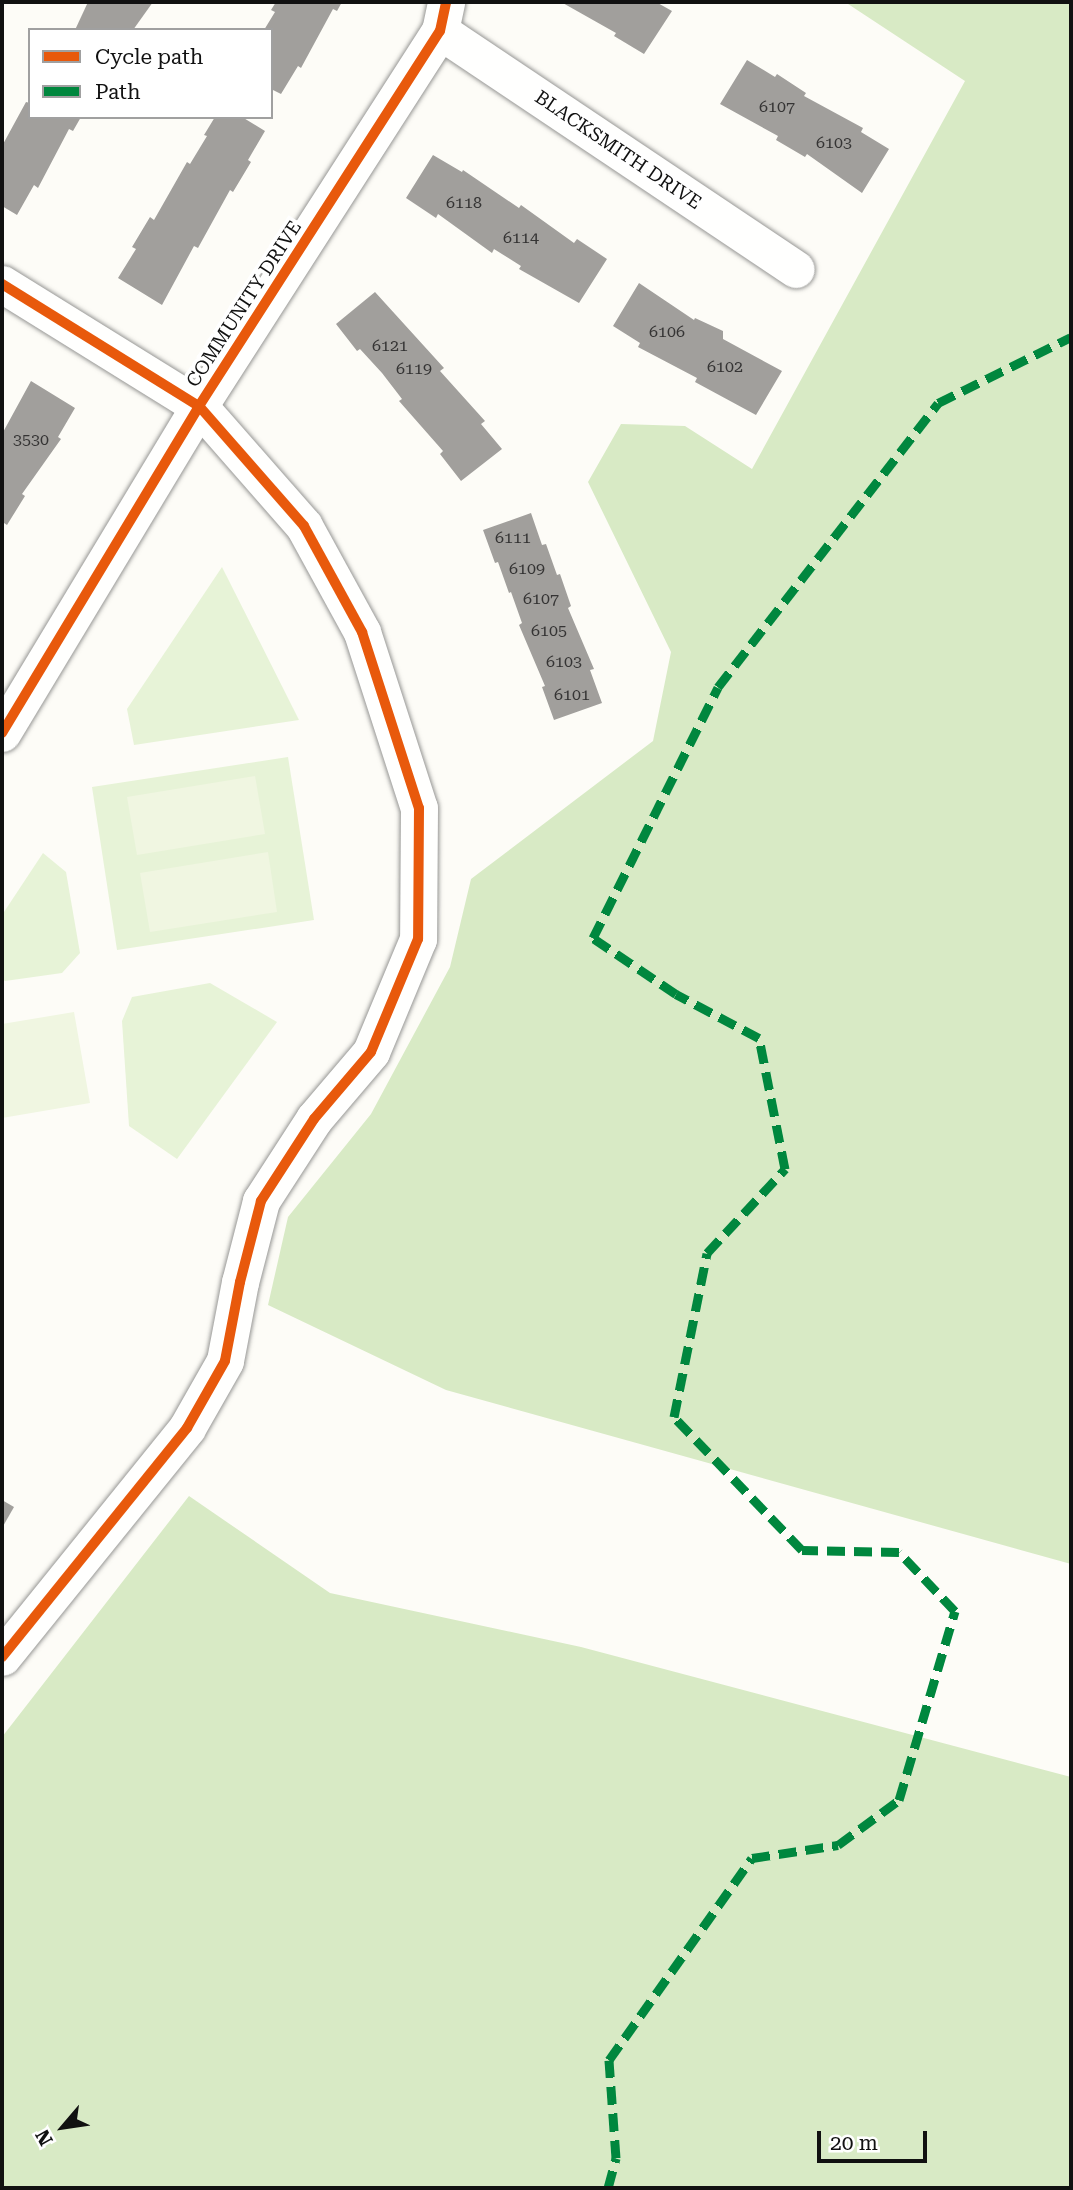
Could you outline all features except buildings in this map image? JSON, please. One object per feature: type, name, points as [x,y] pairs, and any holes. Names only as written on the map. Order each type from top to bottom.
[{"type":"street","name":"BLACKSMITH DRIVE","points":[[443,17],[796,269]]},
{"type":"street","name":"COMMUNITY DRIVE","points":[[2,733],[49,660],[199,407],[443,17]]},
{"type":"street","points":[[2,284],[199,407],[304,526],[362,632],[418,808],[418,939],[371,1052],[314,1119],[261,1200],[240,1282],[225,1360],[187,1427],[2,1657]]},
{"type":"green space","points":[[845,2],[1071,2],[1071,1564],[446,1390],[268,1305],[288,1217],[371,1114],[450,967],[471,879],[653,741],[671,652],[588,482],[621,424],[685,426],[752,469],[965,81]]},
{"type":"green space","points":[[222,567],[299,720],[134,745],[127,709]]},
{"type":"green space","points":[[288,757],[314,920],[117,950],[92,787]]},
{"type":"green space","points":[[255,776],[265,834],[137,855],[127,797]]},
{"type":"green space","points":[[268,852],[277,912],[150,932],[140,873]]},
{"type":"green space","points":[[43,853],[66,872],[80,953],[62,973],[5,981],[2,979],[2,915]]},
{"type":"green space","points":[[210,983],[277,1022],[177,1159],[129,1126],[122,1021],[132,997]]},
{"type":"green space","points":[[74,1012],[90,1103],[2,1118],[2,1024]]},
{"type":"green space","points":[[189,1496],[330,1593],[581,1647],[1071,1777],[1071,2188],[2,2188],[2,1737]]},
{"type":"marked path","points":[[608,2188],[616,2158],[609,2060],[752,1858],[838,1845],[899,1800],[955,1611],[899,1552],[802,1550],[674,1417],[707,1253],[785,1169],[759,1038],[676,994],[593,938],[718,687],[938,403],[1071,337]]},
{"type":"cycle path","points":[[2,733],[199,406],[440,31],[446,2]]},
{"type":"cycle path","points":[[2,284],[199,406],[304,526],[362,632],[419,808],[418,939],[371,1052],[314,1119],[261,1201],[240,1282],[225,1361],[187,1428],[2,1657]]}]
